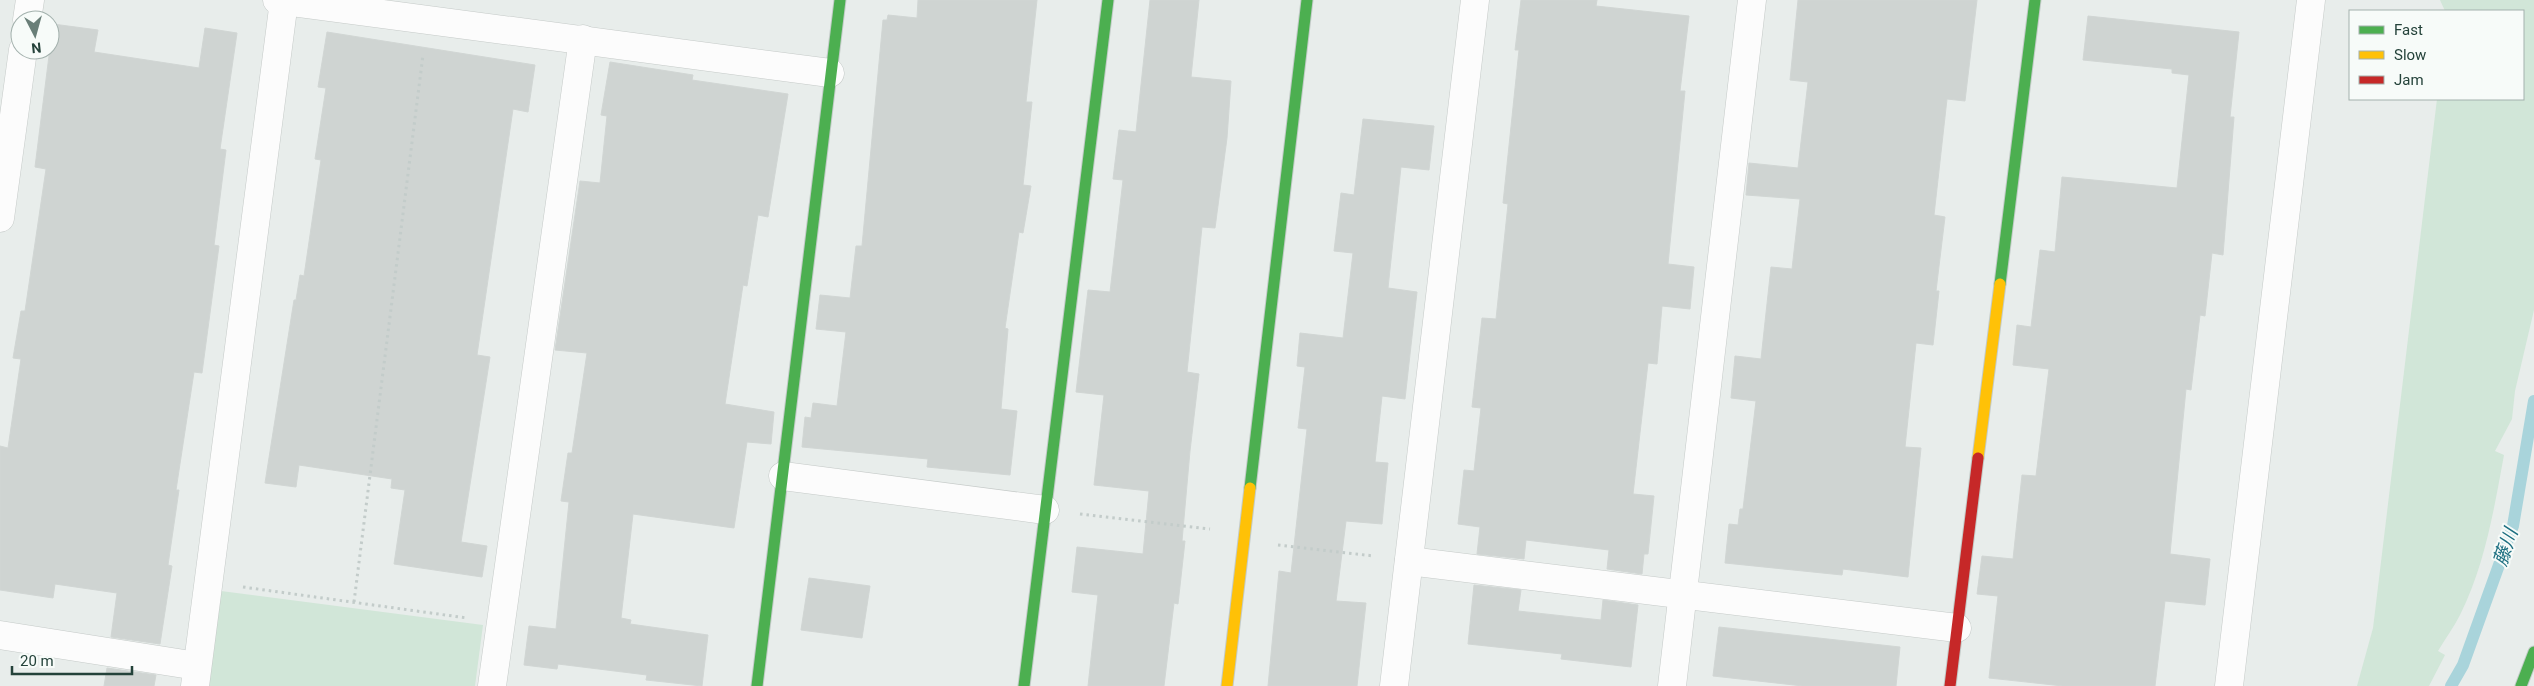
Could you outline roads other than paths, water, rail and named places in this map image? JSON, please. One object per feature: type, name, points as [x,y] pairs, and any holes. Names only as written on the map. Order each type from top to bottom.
[{"type":"street","points":[[0,635],[196,676],[281,0],[830,73]]},
{"type":"street","points":[[757,686],[840,0]]},
{"type":"street","points":[[1024,686],[1108,0]]},
{"type":"street","points":[[1227,686],[1307,0]]},
{"type":"street","points":[[1394,686],[1475,0]]},
{"type":"street","points":[[1672,686],[1752,0]]},
{"type":"street","points":[[1950,686],[2035,0]]},
{"type":"street","points":[[2229,686],[2311,0]]},
{"type":"street","points":[[492,686],[583,39]]},
{"type":"street","points":[[0,218],[22,60]]},
{"type":"street","points":[[783,476],[1045,510]]},
{"type":"street","points":[[1409,560],[1957,628]]},
{"type":"street","points":[[2521,686],[2534,652]]},
{"type":"waterway","name":"藤川","points":[[2451,686],[2463,665],[2513,526],[2534,401]]}]
